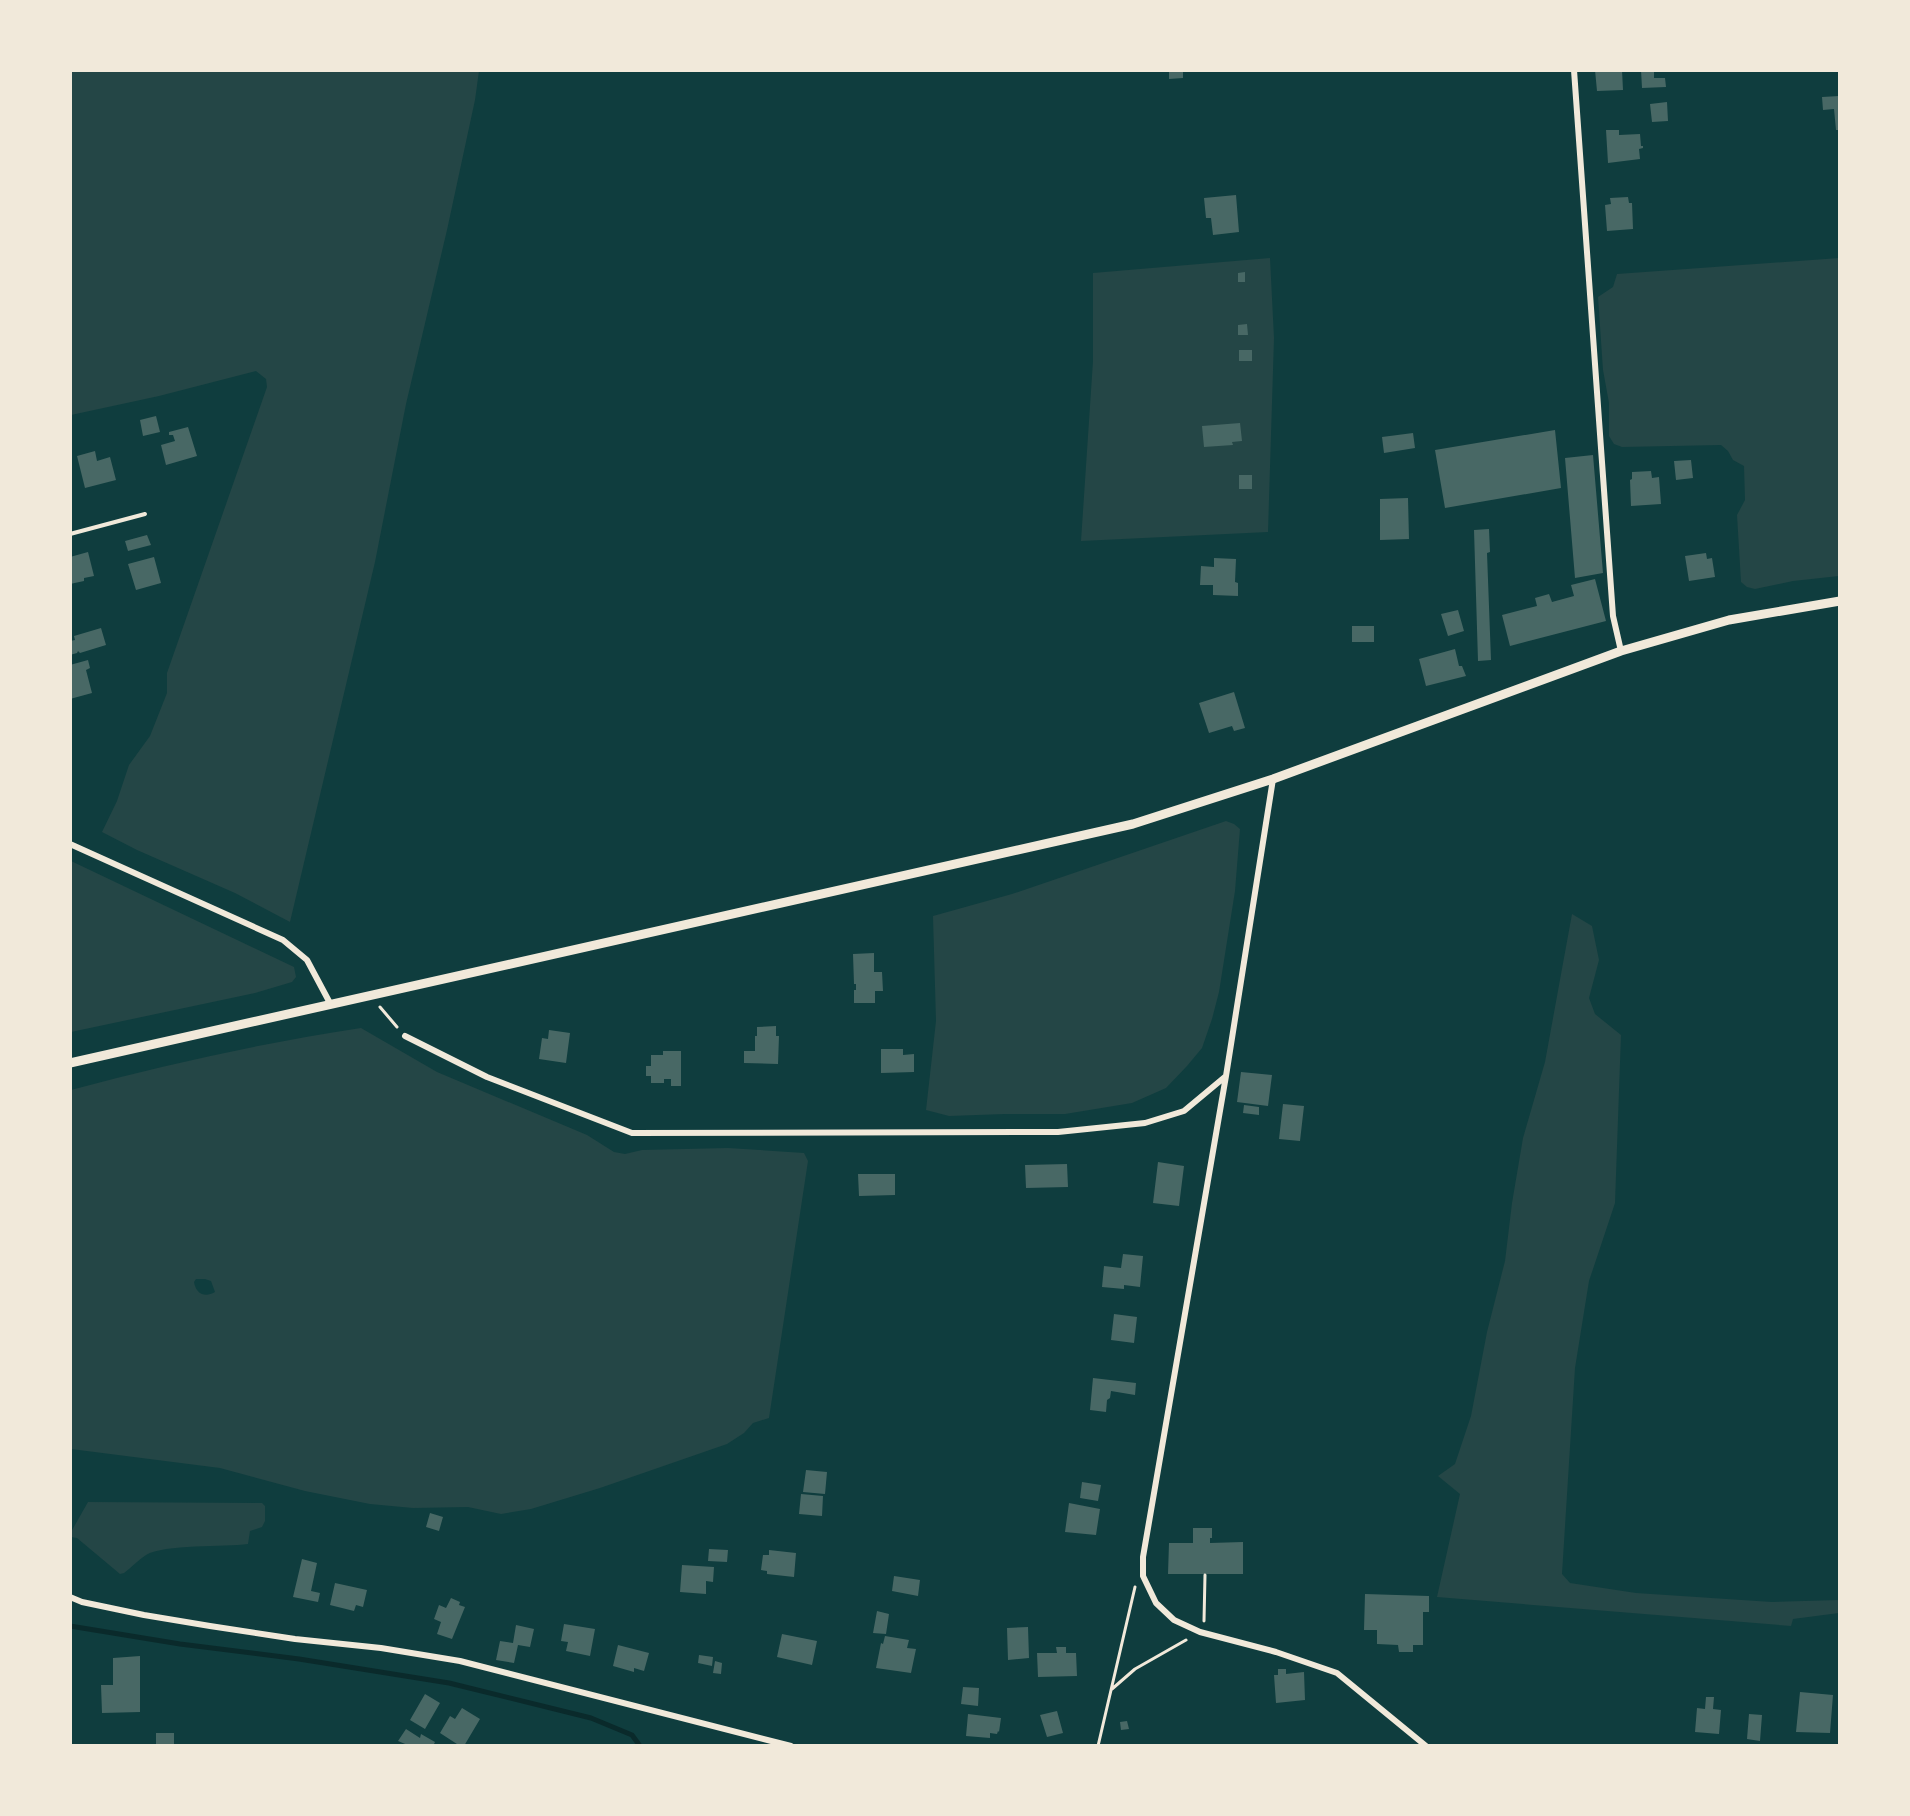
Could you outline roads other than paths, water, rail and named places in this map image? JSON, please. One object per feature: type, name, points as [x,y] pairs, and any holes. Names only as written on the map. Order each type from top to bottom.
[{"type":"street","points":[[1574,70],[1613,616],[1621,651]]},
{"type":"street","points":[[70,1063],[332,1006],[1133,824],[1273,779],[1621,651],[1729,620],[1839,601]]},
{"type":"street","points":[[1273,779],[1226,1076],[1143,1557],[1143,1575],[1156,1603],[1174,1620],[1200,1632],[1276,1652],[1337,1673],[1425,1746]]},
{"type":"street","points":[[70,844],[283,940],[307,960],[332,1006]]},
{"type":"street","points":[[405,1036],[487,1077],[632,1133],[1058,1132],[1145,1123],[1184,1111],[1226,1076]]},
{"type":"street","points":[[70,1597],[82,1602],[188,1623],[295,1639],[381,1648],[460,1661],[791,1746]]},
{"type":"lane","points":[[70,534],[145,514]]},
{"type":"waterway","points":[[70,1626],[449,1683],[591,1718],[632,1735],[640,1746]]}]
